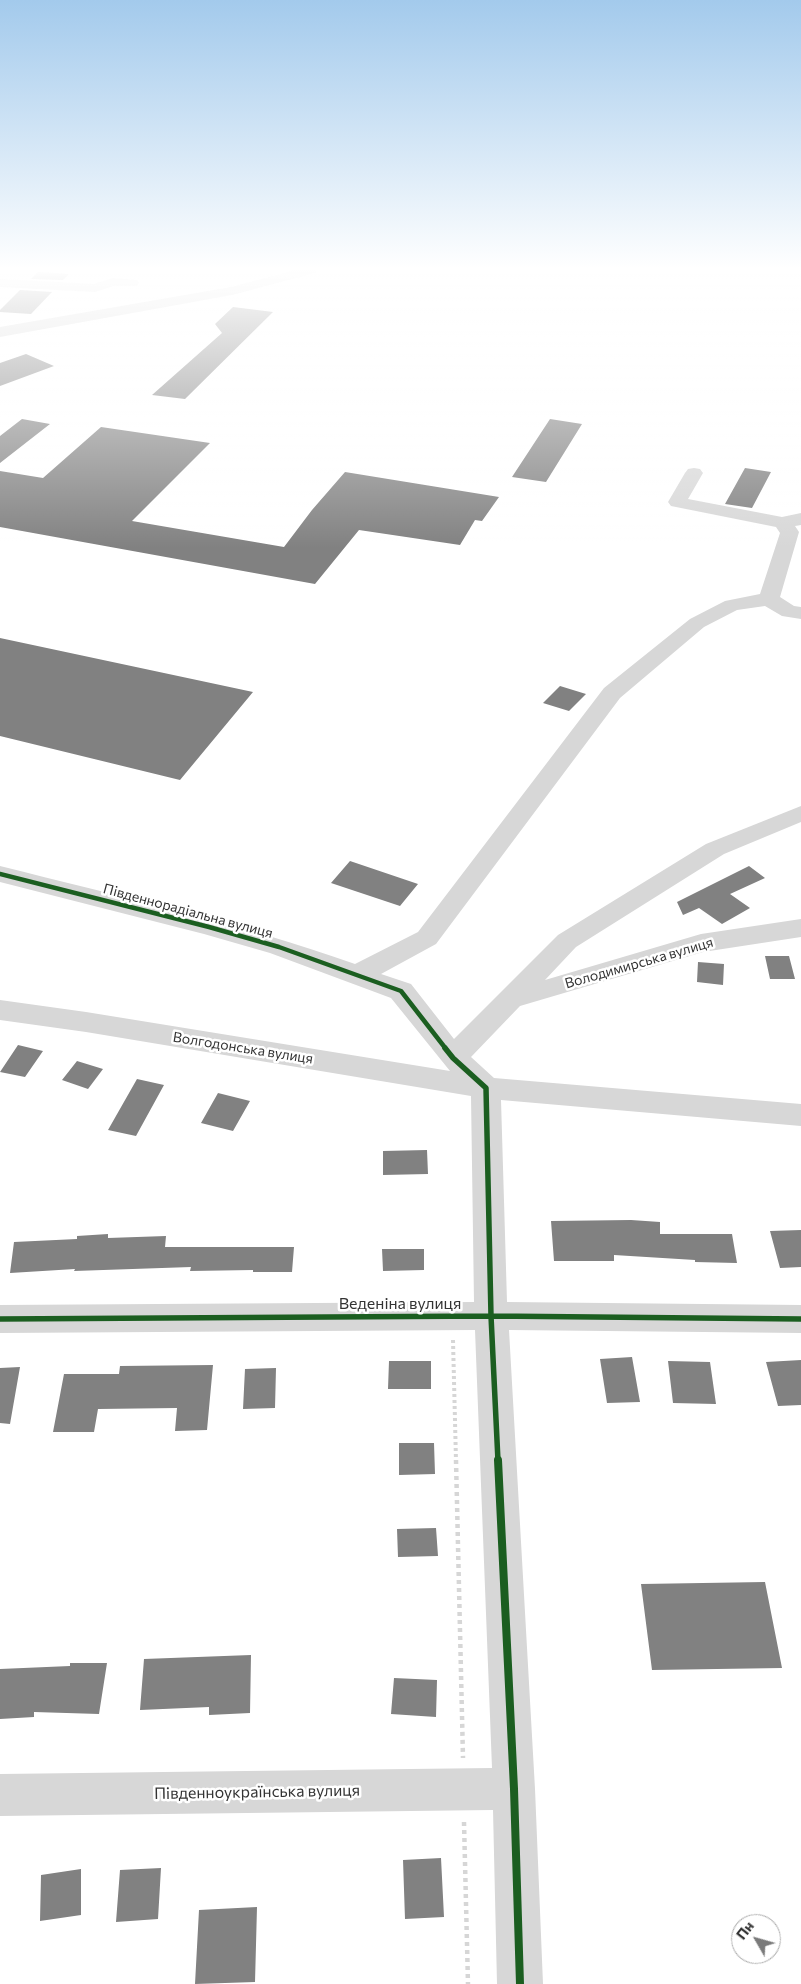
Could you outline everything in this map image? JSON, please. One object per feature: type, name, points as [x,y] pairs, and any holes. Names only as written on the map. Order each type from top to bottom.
[{"type":"street","points":[[694,473],[677,502],[792,521],[769,599]]},
{"type":"street","points":[[356,975],[427,938],[612,694],[697,623],[732,605],[769,599],[789,612],[801,613]]},
{"type":"street","points":[[453,1058],[567,941],[715,849],[801,814]]},
{"type":"street","name":"Південнорадіальна вулиця","points":[[0,874],[279,947],[401,992],[453,1058],[486,1088]]},
{"type":"street","name":"Володимирська вулиця","points":[[509,1000],[701,942],[801,928]]},
{"type":"street","name":"Волгодонська вулиця","points":[[0,1010],[86,1022],[486,1088]]},
{"type":"street","points":[[520,1984],[514,1789],[491,1316],[486,1088],[801,1115]]},
{"type":"street","name":"Веденіна вулиця","points":[[0,1320],[452,1316],[801,1319]]},
{"type":"street","name":"Південноукраїнська вулиця","points":[[0,1795],[514,1789]]},
{"type":"path","points":[[452,1316],[468,1984]]},
{"type":"building","points":[[0,363],[46,363],[54,366],[0,386]]},
{"type":"building","points":[[189,363],[222,363],[185,399],[152,395]]},
{"type":"building","points":[[22,419],[50,424],[0,463],[0,436]]},
{"type":"building","points":[[550,419],[582,424],[546,482],[512,477]]},
{"type":"building","points":[[101,427],[210,443],[132,521],[284,547],[312,510],[345,472],[499,497],[482,521],[475,520],[460,545],[359,530],[315,584],[0,527],[0,471],[43,478]]},
{"type":"building","points":[[745,468],[771,472],[752,508],[725,504]]},
{"type":"building","points":[[0,638],[253,692],[180,780],[0,736]]},
{"type":"building","points":[[560,686],[586,694],[569,711],[543,703]]},
{"type":"building","points":[[350,861],[418,884],[400,906],[331,883]]},
{"type":"building","points":[[749,866],[765,878],[730,894],[750,908],[722,924],[699,908],[683,915],[677,902]]},
{"type":"building","points":[[765,956],[789,956],[795,979],[770,979]]},
{"type":"building","points":[[698,962],[724,964],[723,985],[697,982]]},
{"type":"building","points":[[18,1045],[43,1051],[25,1077],[0,1072]]},
{"type":"building","points":[[77,1061],[103,1069],[88,1089],[62,1080]]},
{"type":"building","points":[[137,1079],[164,1085],[136,1136],[108,1130]]},
{"type":"building","points":[[218,1093],[250,1101],[233,1131],[201,1123]]},
{"type":"building","points":[[427,1150],[428,1174],[383,1175],[383,1151]]},
{"type":"building","points":[[631,1220],[660,1222],[660,1234],[732,1234],[737,1263],[695,1262],[695,1260],[614,1255],[614,1261],[554,1261],[551,1221]]},
{"type":"building","points":[[801,1230],[801,1267],[780,1268],[770,1231]]},
{"type":"building","points":[[108,1234],[108,1238],[166,1236],[165,1247],[294,1247],[292,1272],[253,1272],[253,1270],[190,1271],[191,1267],[74,1271],[75,1269],[10,1273],[14,1242],[77,1239],[77,1236]]},
{"type":"building","points":[[382,1249],[424,1249],[424,1270],[383,1271]]},
{"type":"building","points":[[632,1357],[640,1402],[607,1403],[600,1359]]},
{"type":"building","points":[[801,1360],[801,1405],[778,1406],[766,1362]]},
{"type":"building","points":[[389,1361],[431,1361],[431,1389],[388,1389]]},
{"type":"building","points":[[668,1361],[710,1362],[716,1404],[673,1403]]},
{"type":"building","points":[[213,1365],[207,1430],[175,1431],[177,1408],[98,1409],[94,1432],[53,1432],[64,1374],[119,1374],[120,1366]]},
{"type":"building","points":[[20,1367],[10,1424],[0,1423],[0,1368]]},
{"type":"building","points":[[276,1368],[275,1408],[243,1409],[245,1369]]},
{"type":"building","points":[[399,1443],[434,1443],[435,1474],[399,1475]]},
{"type":"building","points":[[436,1528],[438,1556],[398,1557],[397,1529]]},
{"type":"building","points":[[765,1582],[782,1668],[652,1670],[641,1584]]},
{"type":"building","points":[[251,1655],[250,1713],[209,1715],[209,1707],[140,1710],[144,1659]]},
{"type":"building","points":[[70,1663],[107,1663],[99,1714],[34,1712],[34,1717],[0,1719],[0,1669],[70,1666]]},
{"type":"building","points":[[394,1678],[437,1680],[436,1717],[391,1714]]},
{"type":"building","points":[[441,1858],[444,1917],[405,1919],[403,1860]]},
{"type":"building","points":[[161,1868],[158,1919],[116,1922],[120,1870]]},
{"type":"building","points":[[81,1869],[81,1915],[40,1921],[41,1875]]},
{"type":"building","points":[[257,1907],[255,1982],[195,1984],[199,1910]]},
{"type":"cycle path","points":[[0,874],[209,927],[279,947],[401,991],[453,1058],[486,1088],[491,1316],[514,1789],[520,1984]]},
{"type":"cycle path","points":[[0,1319],[491,1316],[801,1319]]}]
